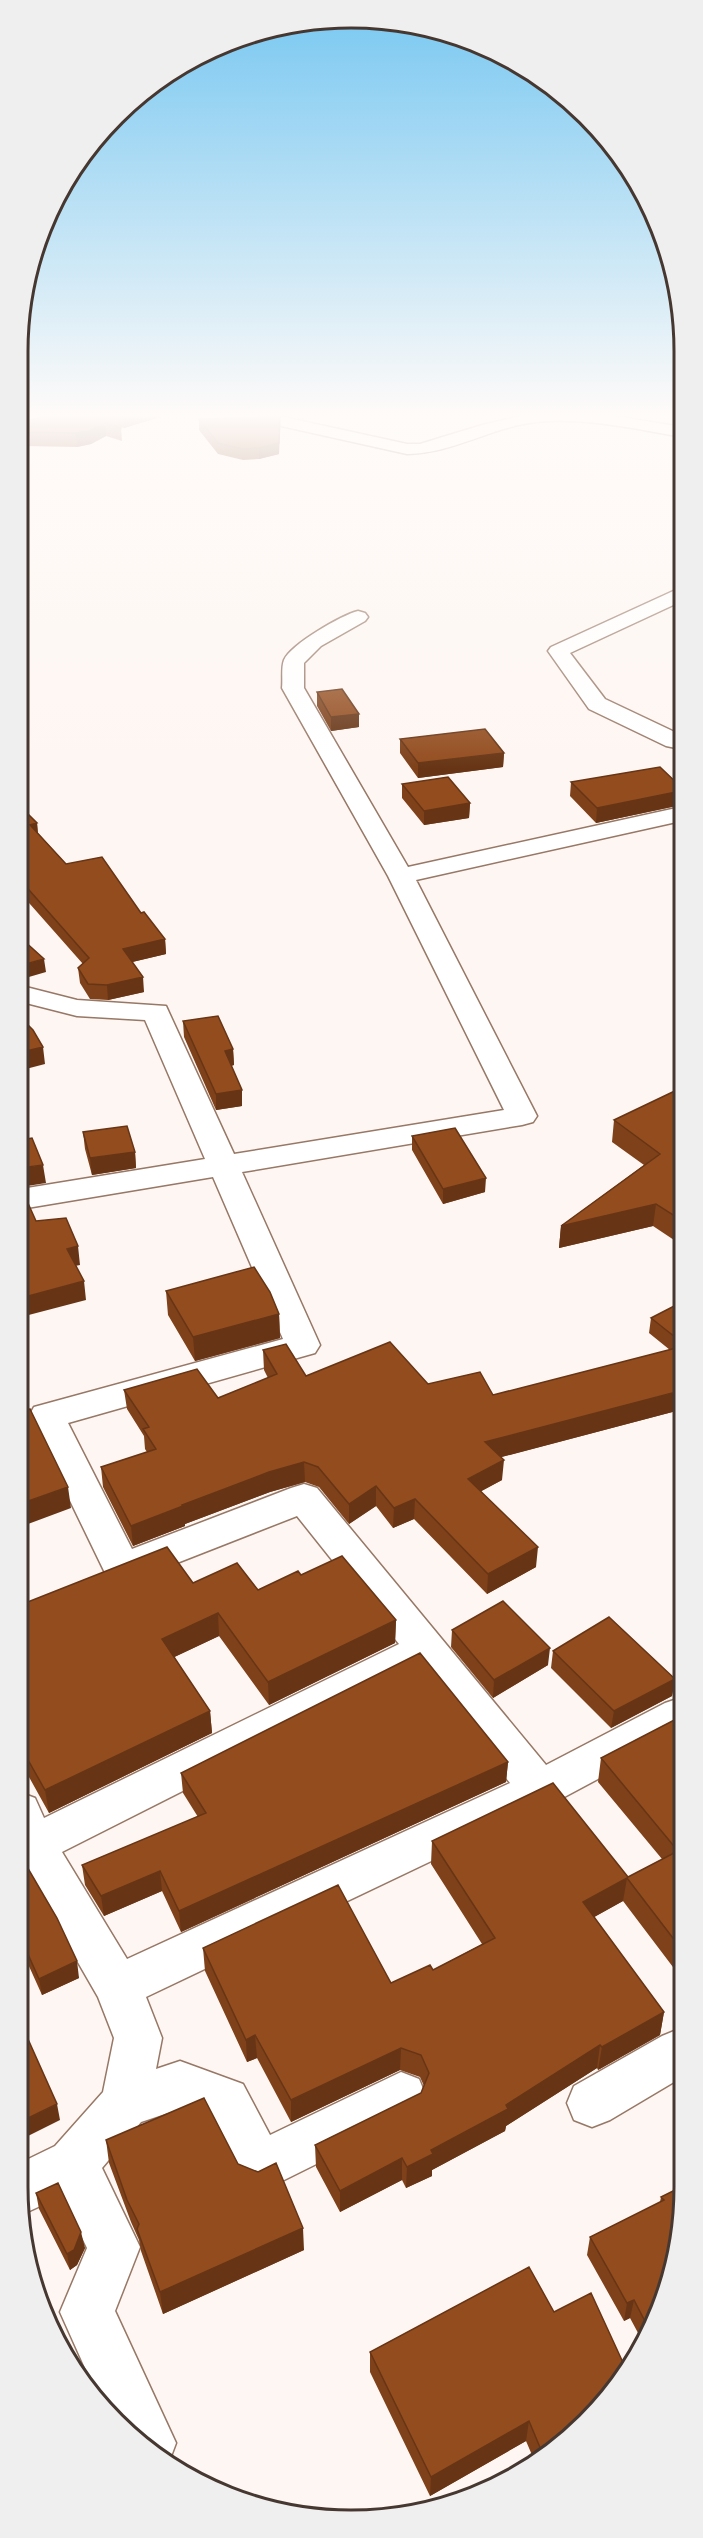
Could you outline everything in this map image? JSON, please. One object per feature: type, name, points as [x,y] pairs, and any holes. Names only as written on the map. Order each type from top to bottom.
[{"type":"street","points":[[674,597],[558,651],[597,704],[674,741]]},
{"type":"street","points":[[28,1198],[522,1116],[401,876],[293,688],[294,661],[314,642],[357,616]]},
{"type":"street","points":[[401,876],[674,815]]},
{"type":"street","points":[[28,996],[76,1008],[156,1012],[303,1345],[47,1416],[106,1575],[304,1498],[428,1648],[540,1789]]},
{"type":"street","points":[[28,1828],[428,1648]]},
{"type":"street","points":[[118,1987],[540,1789],[674,1718]]},
{"type":"street","points":[[28,1830],[118,1987],[138,2038],[125,2103],[73,2164],[28,2186]]},
{"type":"street","points":[[592,2103],[674,2055]]},
{"type":"street","points":[[125,2103],[180,2085],[225,2101],[260,2167],[401,2096]]},
{"type":"street","points":[[73,2164],[114,2247],[87,2312],[143,2433]]},
{"type":"building","points":[[342,689],[359,714],[331,717],[317,692]]},
{"type":"building","points":[[485,729],[504,753],[418,763],[400,739]]},
{"type":"building","points":[[660,767],[674,780],[674,792],[597,808],[571,782]]},
{"type":"building","points":[[448,777],[470,803],[424,811],[402,784]]},
{"type":"building","points":[[28,814],[37,823],[30,825],[66,864],[102,857],[141,913],[144,912],[165,939],[123,949],[143,977],[107,985],[88,984],[78,968],[89,958],[28,889]]},
{"type":"building","points":[[28,944],[44,959],[28,963]]},
{"type":"building","points":[[218,1016],[233,1049],[225,1051],[242,1090],[216,1094],[183,1021]]},
{"type":"building","points":[[28,1025],[33,1030],[43,1047],[28,1051]]},
{"type":"building","points":[[674,1091],[674,1216],[656,1204],[561,1226],[660,1154],[614,1120]]},
{"type":"building","points":[[127,1126],[135,1152],[90,1158],[83,1132]]},
{"type":"building","points":[[455,1128],[486,1178],[443,1189],[412,1136]]},
{"type":"building","points":[[32,1138],[43,1165],[28,1167],[28,1139]]},
{"type":"building","points":[[28,1203],[36,1221],[66,1218],[78,1246],[67,1249],[84,1281],[28,1296]]},
{"type":"building","points":[[254,1267],[270,1292],[279,1314],[193,1337],[166,1291]]},
{"type":"building","points":[[674,1306],[674,1336],[651,1318]]},
{"type":"building","points":[[390,1342],[428,1384],[480,1372],[493,1395],[674,1349],[674,1393],[485,1442],[504,1460],[468,1479],[538,1547],[488,1574],[415,1499],[394,1508],[376,1486],[349,1504],[318,1467],[304,1462],[269,1472],[131,1526],[101,1467],[156,1449],[143,1429],[149,1427],[124,1390],[197,1369],[218,1398],[277,1374],[263,1350],[286,1344],[306,1376]]},
{"type":"building","points":[[30,1409],[68,1487],[28,1501],[28,1410]]},
{"type":"building","points":[[167,1547],[193,1583],[237,1563],[258,1590],[298,1571],[301,1575],[342,1556],[396,1620],[268,1682],[218,1613],[162,1639],[210,1711],[45,1790],[28,1760],[28,1602]]},
{"type":"building","points":[[503,1601],[550,1648],[494,1680],[452,1630]]},
{"type":"building","points":[[609,1617],[674,1680],[614,1711],[553,1651]]},
{"type":"building","points":[[420,1653],[508,1762],[179,1911],[160,1871],[101,1896],[82,1865],[206,1813],[181,1773]]},
{"type":"building","points":[[674,1720],[674,1846],[601,1758]]},
{"type":"building","points":[[553,1783],[628,1877],[674,1853],[674,1939],[627,1878],[583,1902],[664,2012],[602,2047],[600,2045],[506,2105],[508,2109],[431,2150],[433,2154],[407,2167],[402,2158],[340,2191],[315,2145],[421,2093],[429,2073],[421,2055],[401,2048],[291,2100],[255,2035],[246,2040],[203,1948],[338,1885],[391,1983],[430,1965],[433,1970],[495,1938],[432,1841]]},
{"type":"building","points":[[28,1868],[57,1918],[77,1961],[39,1979],[28,1954]]},
{"type":"building","points":[[28,2039],[57,2104],[28,2118]]},
{"type":"building","points":[[204,2098],[238,2164],[258,2172],[276,2163],[303,2228],[160,2292],[137,2229],[139,2224],[127,2200],[106,2140]]},
{"type":"building","points":[[58,2183],[81,2232],[74,2250],[67,2254],[36,2193]]},
{"type":"building","points":[[674,2190],[672,2229],[663,2270],[645,2321],[634,2300],[627,2303],[590,2237],[664,2200],[661,2197]]},
{"type":"building","points":[[529,2267],[554,2312],[591,2293],[623,2362],[608,2383],[580,2415],[540,2448],[529,2421],[431,2477],[370,2352]]}]
